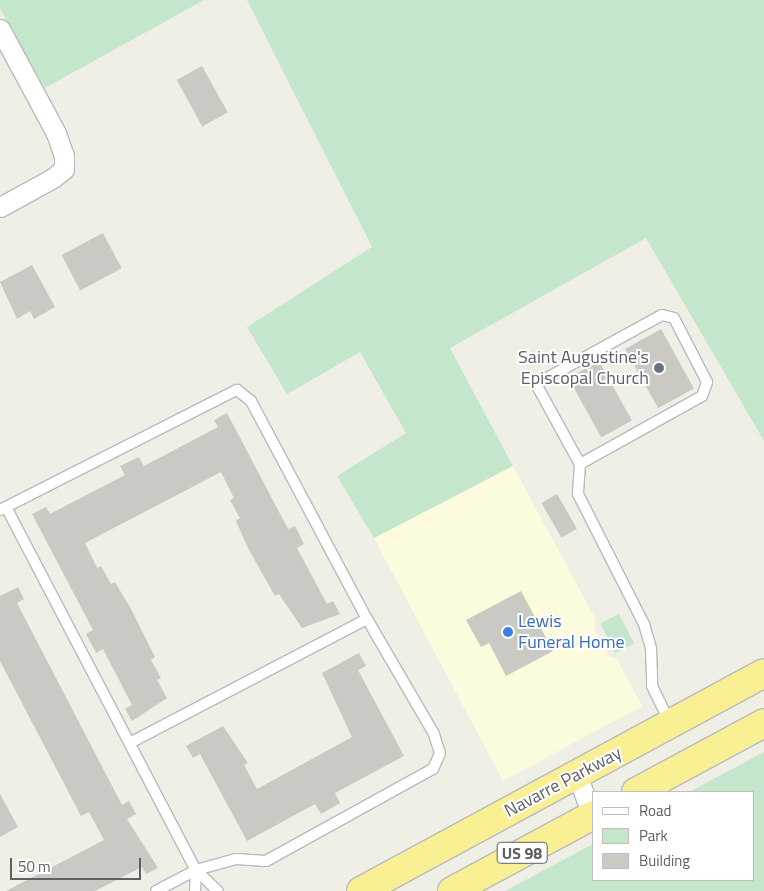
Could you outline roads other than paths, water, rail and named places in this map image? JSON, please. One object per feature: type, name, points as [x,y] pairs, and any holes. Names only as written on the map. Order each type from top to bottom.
[{"type":"highway","name":"Navarre Parkway","points":[[362,891],[764,674]]},
{"type":"highway","points":[[638,791],[764,723]]},
{"type":"highway","name":"US 98","points":[[452,891],[592,816]]},
{"type":"street","points":[[0,29],[56,133],[64,169],[0,207]]},
{"type":"street","points":[[577,775],[592,812]]},
{"type":"lane","points":[[580,464],[702,396],[707,382],[674,318],[662,315],[536,384],[580,464],[578,494],[644,624],[651,649],[652,686],[670,724]]},
{"type":"lane","points":[[156,891],[196,870],[236,859],[266,860],[433,769],[440,753],[434,734],[367,619],[251,401],[236,390],[3,508],[130,743],[196,870],[218,891]]},
{"type":"lane","points":[[130,743],[367,619]]},
{"type":"lane","points":[[195,891],[196,870]]},
{"type":"place","name":"Saint Augustine's Episcopal Church","points":[[659,368]]},
{"type":"place","name":"Lewis Funeral Home","points":[[508,632]]}]
